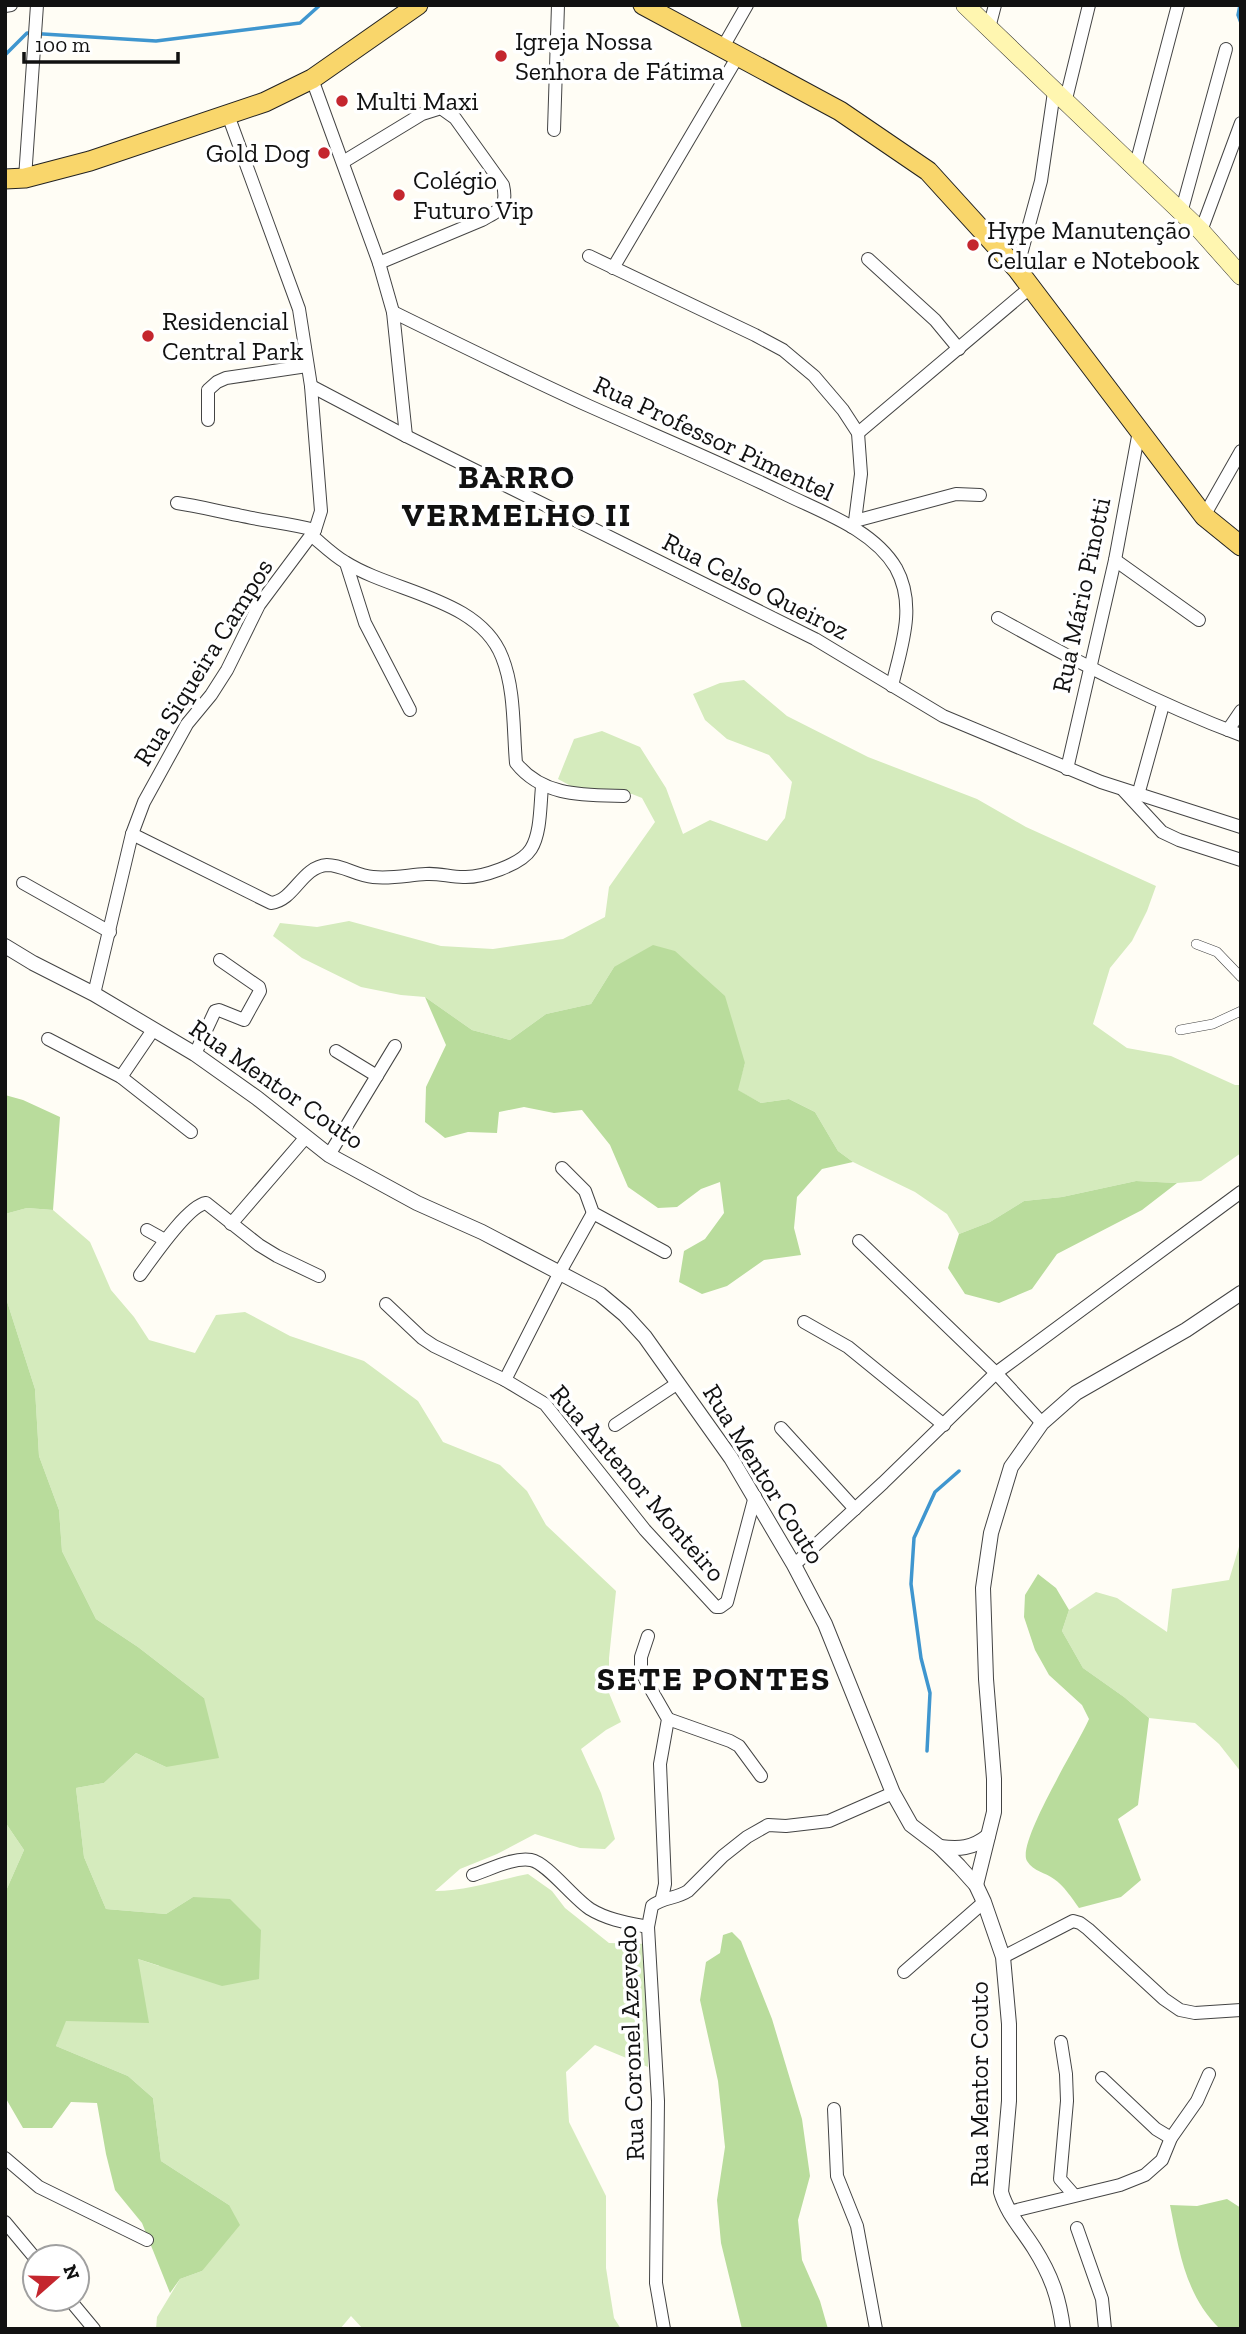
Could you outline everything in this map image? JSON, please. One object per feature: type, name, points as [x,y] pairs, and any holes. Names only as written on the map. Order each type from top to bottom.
[{"type":"main road","points":[[15,178],[90,161],[265,102],[312,79],[418,5]]},
{"type":"main road","points":[[643,5],[851,118],[928,171],[1017,269],[1204,516],[1241,546]]},
{"type":"main road","points":[[965,5],[1059,98],[1201,231],[1241,276]]},
{"type":"street","points":[[5,6],[11,5]]},
{"type":"street","points":[[15,178],[36,33],[37,5]]},
{"type":"street","points":[[554,130],[558,5]]},
{"type":"street","points":[[613,268],[731,52],[747,5]]},
{"type":"street","points":[[989,28],[995,5]]},
{"type":"street","points":[[1017,269],[1041,181],[1059,98],[1089,5]]},
{"type":"street","points":[[1135,168],[1178,5]]},
{"type":"street","points":[[1181,213],[1226,49]]},
{"type":"street","points":[[312,79],[379,263],[393,313],[406,436]]},
{"type":"street","points":[[343,162],[422,114],[441,108],[455,118],[503,185],[505,197],[497,211],[482,220],[379,263]]},
{"type":"street","name":"Rua Siqueira Campos","points":[[94,994],[132,834],[144,802],[187,724],[227,670],[259,605],[313,533],[321,510],[311,386],[299,309],[228,115]]},
{"type":"street","points":[[1201,231],[1241,123]]},
{"type":"street","points":[[589,256],[783,350],[814,376],[843,410],[858,433],[861,474],[853,524],[956,494],[980,495]]},
{"type":"street","points":[[868,259],[935,320],[959,349]]},
{"type":"street","points":[[858,433],[1031,287]]},
{"type":"street","name":"Rua Professor Pimentel","points":[[393,313],[587,405],[853,524],[887,555],[905,588],[908,607],[906,628],[892,686]]},
{"type":"street","points":[[208,420],[208,390],[217,382],[226,378],[307,366]]},
{"type":"street","name":"Rua Celso Queiroz","points":[[311,386],[815,639],[943,716],[1067,769],[1138,795],[1241,827]]},
{"type":"street","name":"Rua Mário Pinotti","points":[[1067,769],[1115,560],[1139,431]]},
{"type":"street","points":[[1204,516],[1241,451]]},
{"type":"street","points":[[177,503],[207,506],[238,515],[286,523],[313,533],[346,563],[481,624],[493,638],[503,657],[508,678],[516,763],[542,787],[584,794],[624,796]]},
{"type":"street","points":[[1115,560],[1199,620]]},
{"type":"street","points":[[346,563],[365,623],[410,710]]},
{"type":"street","points":[[998,618],[1088,669],[1163,705],[1234,732],[1241,711]]},
{"type":"street","points":[[1138,795],[1163,705]]},
{"type":"street","points":[[132,834],[271,903],[281,900],[308,872],[325,865],[369,877],[384,878],[444,873],[464,877],[513,864],[525,856],[536,838],[542,787]]},
{"type":"street","points":[[1122,789],[1161,832],[1241,860]]},
{"type":"street","points":[[23,883],[110,932]]},
{"type":"street","points":[[1196,944],[1217,952],[1241,977]]},
{"type":"street","name":"Rua Mentor Couto","points":[[5,946],[33,964],[94,994],[195,1054],[257,1098],[329,1155],[600,1294],[625,1315],[652,1346],[755,1496],[794,1565],[825,1624],[893,1793],[911,1825],[940,1847],[976,1885],[984,1902],[1003,1957],[1009,2024],[1009,2101],[1001,2192],[1009,2211],[1035,2249],[1056,2288],[1063,2329]]},
{"type":"street","points":[[195,1054],[215,1011],[219,1010],[244,1020],[260,990],[220,960]]},
{"type":"street","points":[[1180,1030],[1213,1024],[1241,1011]]},
{"type":"street","points":[[121,1077],[153,1030]]},
{"type":"street","points":[[48,1039],[121,1077],[191,1132]]},
{"type":"street","points":[[329,1155],[396,1046]]},
{"type":"street","points":[[336,1051],[377,1076]]},
{"type":"street","points":[[231,1224],[306,1137]]},
{"type":"street","points":[[562,1168],[585,1191],[593,1213],[665,1252]]},
{"type":"street","points":[[794,1565],[996,1373],[1241,1192]]},
{"type":"street","points":[[140,1275],[165,1240],[201,1203],[210,1205],[231,1224],[277,1256],[319,1276]]},
{"type":"street","points":[[505,1380],[593,1213]]},
{"type":"street","points":[[148,1230],[165,1240]]},
{"type":"street","points":[[859,1241],[996,1373],[1042,1423]]},
{"type":"street","points":[[976,1885],[994,1812],[995,1779],[985,1665],[983,1588],[991,1533],[1011,1467],[1042,1423],[1079,1391],[1240,1297]]},
{"type":"street","name":"Rua Antenor Monteiro","points":[[386,1304],[434,1346],[505,1380],[545,1404],[645,1530],[716,1607],[727,1602],[755,1496]]},
{"type":"street","points":[[804,1322],[848,1347],[944,1425]]},
{"type":"street","points":[[615,1425],[678,1383]]},
{"type":"street","points":[[781,1429],[855,1509]]},
{"type":"street","points":[[648,1636],[641,1657],[641,1668],[668,1719],[660,1764],[665,1884],[662,1898]]},
{"type":"street","points":[[668,1719],[739,1746],[761,1776]]},
{"type":"street","name":"Rua Coronel Azevedo","points":[[664,2329],[656,2283],[658,2101],[648,1927],[652,1906],[662,1898],[688,1891],[723,1856],[768,1825],[786,1826],[830,1821],[893,1793]]},
{"type":"street","points":[[940,1847],[959,1849],[978,1844],[988,1836]]},
{"type":"street","points":[[472,1875],[519,1861],[536,1861],[571,1895],[591,1909],[610,1919],[648,1927]]},
{"type":"street","points":[[904,1972],[984,1902]]},
{"type":"street","points":[[1003,1957],[1073,1921],[1088,1929],[1164,1999],[1180,2010],[1195,2013],[1241,2010]]},
{"type":"street","points":[[1061,2042],[1067,2101],[1060,2179],[1074,2195]]},
{"type":"street","points":[[1009,2211],[1120,2185],[1145,2175],[1162,2160],[1171,2138],[1197,2101],[1209,2074]]},
{"type":"street","points":[[1102,2078],[1156,2129],[1171,2138]]},
{"type":"street","points":[[834,2109],[837,2176],[857,2226],[876,2329]]},
{"type":"street","points":[[5,2158],[39,2187],[147,2239]]},
{"type":"street","points":[[5,2222],[22,2243]]},
{"type":"street","points":[[1077,2228],[1099,2289],[1105,2329]]},
{"type":"street","points":[[80,2313],[94,2329]]},
{"type":"green space","points":[[744,680],[787,716],[868,757],[977,799],[1026,827],[1156,886],[1132,941],[1110,968],[1093,1024],[1127,1048],[1171,1056],[1235,1085],[1241,1085],[1241,1153],[1201,1181],[1136,1181],[1062,1197],[1024,1201],[990,1222],[959,1234],[947,1214],[915,1192],[853,1162],[838,1151],[815,1112],[789,1099],[761,1103],[737,1090],[745,1063],[614,967],[591,1004],[546,1014],[510,1040],[472,1030],[425,997],[361,987],[302,958],[273,936],[280,923],[317,927],[349,921],[441,946],[493,949],[563,939],[605,917],[609,887],[655,822],[642,798],[632,794],[582,792],[558,779],[574,739],[602,731],[640,747],[666,788],[683,834],[710,820],[767,841],[785,818],[792,782],[769,755],[727,739],[705,720],[693,694],[720,683]]},
{"type":"green space","points":[[653,945],[675,951],[725,996],[745,1063],[738,1090],[761,1103],[789,1099],[815,1112],[838,1151],[853,1162],[822,1169],[797,1197],[794,1228],[801,1255],[764,1260],[727,1286],[702,1294],[679,1282],[684,1251],[705,1239],[724,1213],[720,1182],[701,1189],[677,1207],[658,1208],[628,1187],[610,1145],[582,1110],[554,1113],[524,1107],[499,1112],[497,1133],[468,1132],[445,1138],[425,1122],[426,1087],[446,1045],[425,997],[472,1030],[510,1040],[546,1014],[591,1004],[614,967]]},
{"type":"green space","points":[[5,1095],[60,1117],[53,1210],[27,1208],[5,1214]]},
{"type":"green space","points":[[1136,1181],[1177,1183],[1142,1210],[1057,1254],[1032,1289],[999,1303],[965,1294],[948,1268],[959,1234],[990,1222],[1024,1201],[1062,1197]]},
{"type":"green space","points":[[27,1208],[53,1210],[90,1242],[111,1290],[149,1340],[195,1353],[216,1315],[245,1312],[290,1336],[364,1361],[418,1401],[443,1442],[500,1465],[527,1491],[546,1525],[616,1591],[609,1658],[609,1693],[621,1722],[581,1749],[601,1793],[615,1839],[605,1849],[580,1848],[535,1834],[460,1869],[435,1891],[470,1887],[528,1874],[552,1891],[565,1908],[609,1943],[650,1944],[648,2067],[595,2045],[566,2072],[569,2122],[606,2196],[606,2268],[614,2318],[621,2329],[363,2329],[351,2316],[340,2329],[156,2329],[157,2317],[180,2279],[202,2271],[229,2205],[161,2161],[153,2098],[128,2076],[56,2046],[65,2021],[138,1959],[159,1966],[193,1897],[166,1914],[106,1909],[84,1857],[76,1788],[104,1783],[136,1753],[166,1767],[204,1698],[138,1647],[96,1619],[62,1551],[59,1510],[39,1456],[35,1389],[5,1295],[5,1214]]},
{"type":"green space","points":[[5,1295],[35,1389],[39,1456],[59,1510],[62,1551],[96,1619],[138,1647],[204,1698],[219,1758],[166,1767],[136,1753],[104,1783],[76,1788],[84,1857],[106,1909],[166,1914],[193,1897],[230,1899],[261,1930],[259,1979],[222,1986],[138,1959],[149,2023],[66,2021],[56,2046],[128,2076],[153,2098],[161,2161],[229,2205],[240,2225],[202,2271],[180,2279],[170,2293],[142,2223],[115,2190],[97,2103],[71,2102],[52,2128],[23,2128],[5,2097],[5,1893],[24,1850],[5,1822]]},
{"type":"green space","points":[[1241,1540],[1241,1772],[1219,1744],[1195,1723],[1149,1718],[1083,1668],[1062,1631],[1069,1610],[1096,1592],[1117,1598],[1167,1632],[1172,1589],[1229,1580]]},
{"type":"green space","points":[[1038,1574],[1056,1588],[1069,1610],[1062,1631],[1083,1668],[1149,1718],[1138,1805],[1118,1819],[1141,1880],[1121,1897],[1079,1908],[1058,1882],[1027,1861],[1026,1851],[1039,1814],[1089,1719],[1082,1705],[1049,1675],[1035,1650],[1024,1617],[1025,1595]]},
{"type":"green space","points":[[5,1822],[24,1850],[5,1893]]},
{"type":"green space","points":[[732,1932],[741,1941],[772,2019],[802,2119],[810,2176],[798,2220],[802,2260],[820,2301],[828,2329],[742,2329],[721,2243],[717,2200],[725,2147],[718,2081],[700,2000],[706,1962],[720,1953],[723,1935]]},
{"type":"green space","points":[[1227,2199],[1241,2208],[1241,2329],[1220,2329],[1199,2302],[1185,2271],[1170,2205],[1197,2206]]},
{"type":"waterway","points":[[5,55],[27,33],[156,41],[300,23],[320,5]]},
{"type":"waterway","points":[[1240,5],[1238,15],[1241,23]]},
{"type":"waterway","points":[[927,1751],[930,1693],[921,1658],[911,1584],[914,1538],[935,1492],[959,1471]]},
{"type":"place","name":"Igreja Nossa Senhora de Fátima","points":[[501,56]]},
{"type":"place","name":"Multi Maxi","points":[[342,101]]},
{"type":"place","name":"Gold Dog","points":[[324,153]]},
{"type":"place","name":"Colégio Futuro Vip","points":[[399,195]]},
{"type":"place","name":"Hype Manutenção Celular e Notebook","points":[[973,245]]},
{"type":"place","name":"Residencial Central Park","points":[[148,336]]},
{"type":"district","name":"BARRO VERMELHO II","points":[[517,495]]},
{"type":"district","name":"SETE PONTES","points":[[714,1678]]}]
